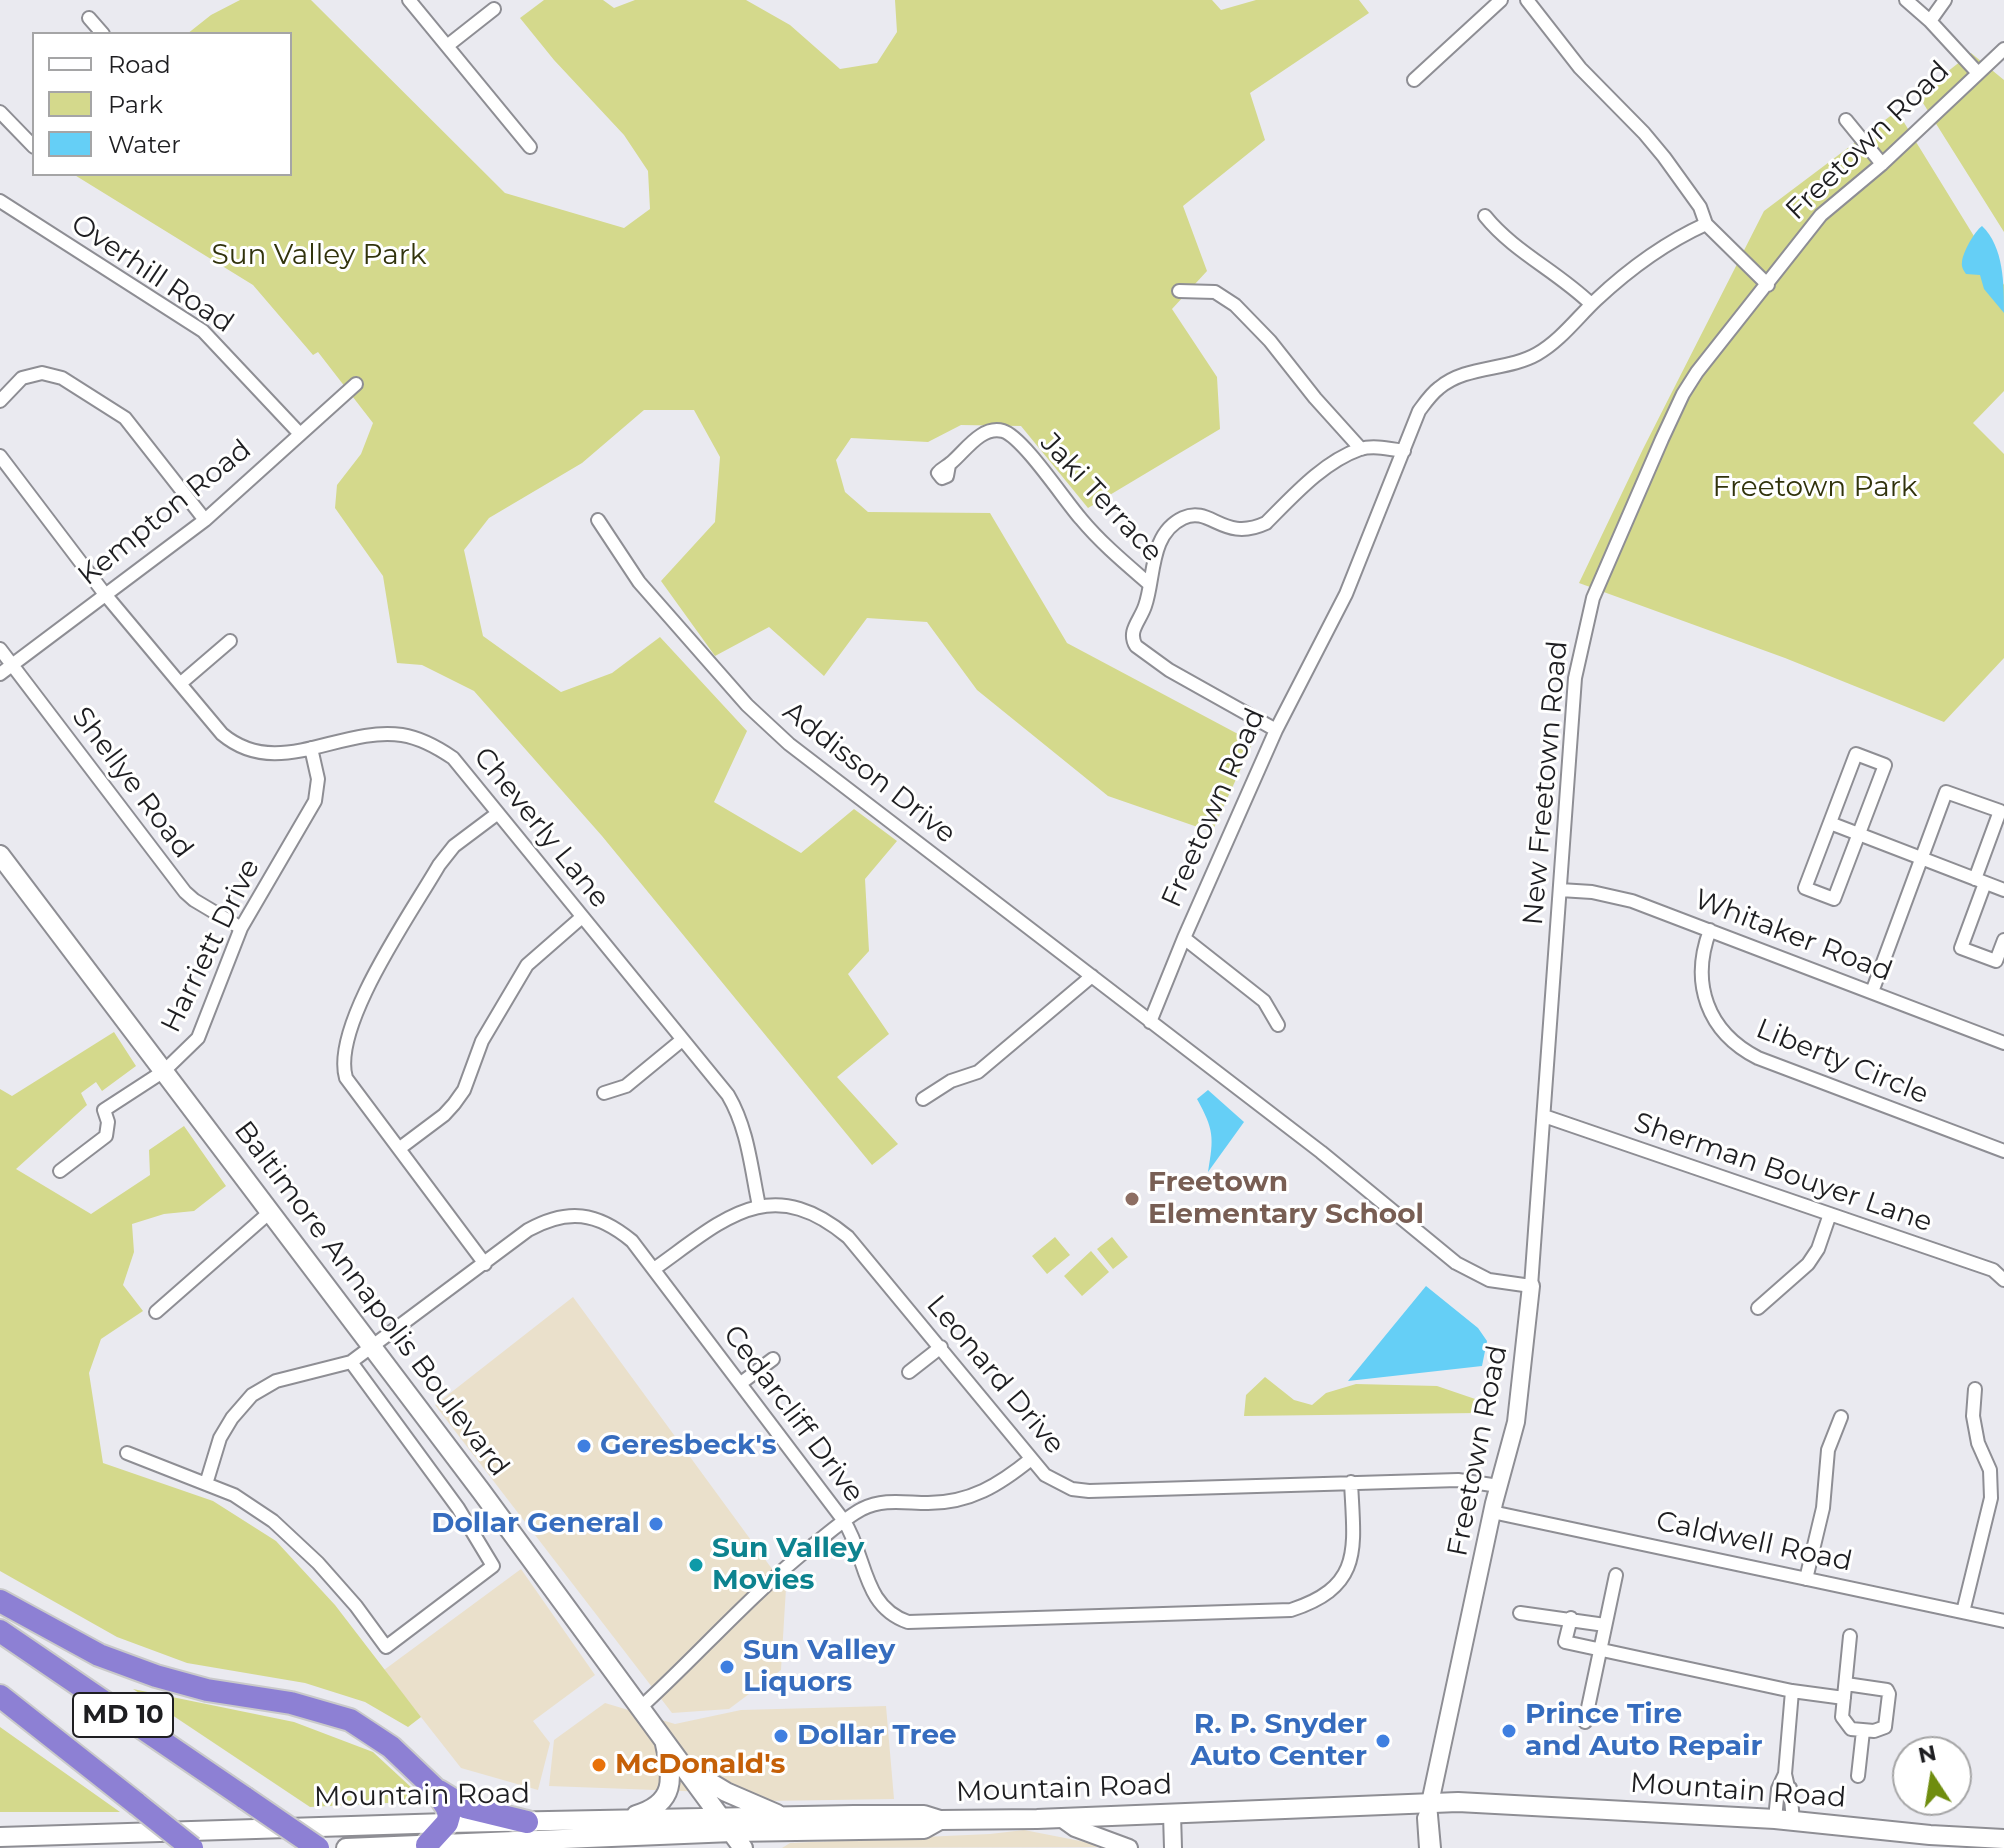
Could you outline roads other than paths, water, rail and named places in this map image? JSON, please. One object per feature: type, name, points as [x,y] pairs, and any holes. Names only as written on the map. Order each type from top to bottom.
[{"type":"highway","points":[[0,1601],[99,1655],[156,1676],[207,1690],[291,1703],[350,1720],[391,1747],[434,1788],[465,1807],[527,1822]]},
{"type":"highway","name":"MD 10","points":[[0,1631],[318,1848]]},
{"type":"highway","name":"MD 10","points":[[0,1696],[192,1848]]},
{"type":"highway","points":[[427,1845],[447,1823],[449,1816],[434,1788]]},
{"type":"main road","name":"Baltimore Annapolis Boulevard","points":[[0,855],[372,1347],[470,1500],[641,1707],[732,1833]]},
{"type":"main road","points":[[619,1820],[653,1810],[667,1797],[671,1772],[664,1738]]},
{"type":"main road","points":[[686,1768],[788,1824],[771,1848]]},
{"type":"main road","name":"Mountain Road","points":[[346,1848],[732,1833],[788,1824],[924,1815],[940,1820],[1061,1818],[1430,1803],[1515,1803],[1784,1820],[1931,1842],[2004,1839]]},
{"type":"main road","name":"Mountain Road","points":[[0,1837],[619,1820],[732,1833]]},
{"type":"street","points":[[409,0],[530,147]]},
{"type":"street","points":[[1414,80],[1501,0]]},
{"type":"street","points":[[1527,0],[1580,68],[1664,157],[1700,207],[1706,224],[1768,285]]},
{"type":"street","points":[[1906,0],[1977,72]]},
{"type":"street","points":[[1930,21],[1945,0]]},
{"type":"street","points":[[447,46],[494,9]]},
{"type":"street","points":[[89,18],[101,32]]},
{"type":"street","name":"Freetown Road","points":[[1768,285],[1821,215],[1882,164],[2004,49]]},
{"type":"street","points":[[0,112],[32,145]]},
{"type":"street","points":[[1846,120],[1882,164]]},
{"type":"street","name":"Overhill Road","points":[[0,201],[203,331],[300,434]]},
{"type":"street","points":[[1485,216],[1511,243],[1555,272],[1591,304]]},
{"type":"street","name":"Freetown Road","points":[[1150,1022],[1276,730],[1346,594],[1419,411],[1440,387],[1470,374],[1517,363],[1553,343],[1641,260],[1706,224]]},
{"type":"street","name":"New Freetown Road","points":[[1531,1286],[1575,678],[1593,598],[1683,394],[1697,372],[1768,285]]},
{"type":"street","points":[[1179,291],[1215,292],[1235,305],[1270,341],[1361,449]]},
{"type":"street","points":[[0,401],[22,378],[42,373],[62,378],[125,418],[205,520]]},
{"type":"street","name":"Kempton Road","points":[[0,674],[205,520],[356,384]]},
{"type":"street","name":"Jaki Terrace","points":[[949,465],[982,435],[996,431],[1007,433],[1046,474],[1082,521],[1148,583],[1147,603],[1132,636],[1141,652],[1276,730]]},
{"type":"street","points":[[1148,583],[1161,540],[1185,517],[1202,516],[1237,530],[1256,527],[1266,523],[1322,471],[1361,449],[1404,451]]},
{"type":"street","name":"Cheverly Lane","points":[[0,456],[104,593],[222,734],[246,751],[275,754],[381,735],[399,735],[420,740],[453,758],[728,1095],[738,1112],[746,1137],[759,1206]]},
{"type":"street","name":"Addisson Drive","points":[[598,520],[639,582],[747,705],[778,734],[1150,1022]]},
{"type":"street","points":[[181,683],[230,641]]},
{"type":"street","name":"Shellye Road","points":[[0,649],[185,892],[241,928]]},
{"type":"street","name":"Harriett Drive","points":[[60,1171],[106,1136],[108,1122],[104,1110],[164,1071],[198,1038],[241,928],[315,801],[318,779],[311,748]]},
{"type":"street","points":[[1856,754],[1885,765],[1859,834],[1834,899],[1805,888],[1856,754]]},
{"type":"street","points":[[1872,992],[1946,792],[2000,811],[1961,948],[1996,961],[2004,940]]},
{"type":"street","points":[[485,1264],[346,1078],[344,1049],[365,993],[439,865],[454,846],[498,813]]},
{"type":"street","points":[[1830,823],[2004,890]]},
{"type":"street","name":"Whitaker Road","points":[[1560,890],[1592,892],[1632,901],[2004,1043]]},
{"type":"street","points":[[400,1148],[454,1104],[464,1090],[482,1041],[527,965],[582,917]]},
{"type":"street","name":"Liberty Circle","points":[[1710,930],[1702,954],[1702,987],[1715,1020],[1739,1047],[1758,1058],[2004,1151]]},
{"type":"street","points":[[1184,938],[1264,1001],[1278,1025]]},
{"type":"street","points":[[923,1099],[951,1081],[978,1072],[1092,976]]},
{"type":"street","points":[[1150,1022],[1321,1152],[1456,1263],[1489,1280],[1531,1286]]},
{"type":"street","points":[[604,1093],[626,1086],[682,1040]]},
{"type":"street","name":"Sherman Bouyer Lane","points":[[1544,1116],[1993,1270],[2004,1280]]},
{"type":"street","name":"Leonard Drive","points":[[654,1269],[716,1224],[738,1212],[759,1206],[799,1208],[833,1224],[848,1237],[941,1347],[1045,1475],[1058,1483],[1089,1491],[1458,1480],[1499,1486]]},
{"type":"street","points":[[156,1312],[270,1212]]},
{"type":"street","points":[[1758,1308],[1808,1264],[1818,1249],[1830,1214]]},
{"type":"street","name":"Cedarcliff Drive","points":[[351,1362],[544,1221],[564,1216],[589,1216],[615,1227],[632,1241],[654,1269],[844,1521],[883,1609],[908,1622],[1291,1610],[1323,1598],[1334,1589],[1351,1561],[1354,1547],[1351,1482]]},
{"type":"street","name":"Freetown Road","points":[[1430,1803],[1492,1512],[1519,1405],[1531,1286]]},
{"type":"street","points":[[909,1372],[941,1347]]},
{"type":"street","points":[[741,1383],[773,1359]]},
{"type":"street","points":[[127,1453],[234,1495],[297,1541],[356,1606],[386,1647],[493,1566],[470,1500],[351,1362],[276,1381],[252,1395],[220,1438],[206,1484]]},
{"type":"street","points":[[1963,1612],[1991,1498],[1990,1470],[1978,1443],[1973,1416],[1975,1389]]},
{"type":"street","points":[[1806,1579],[1823,1508],[1828,1450],[1841,1417]]},
{"type":"street","points":[[641,1707],[779,1572],[863,1508],[881,1502],[947,1502],[973,1497],[994,1487],[1031,1459]]},
{"type":"street","name":"Caldwell Road","points":[[1492,1512],[2004,1621]]},
{"type":"street","points":[[1585,1722],[1616,1575]]},
{"type":"street","points":[[1520,1613],[1605,1625]]},
{"type":"street","points":[[1571,1618],[1565,1642],[1792,1691],[1844,1698]]},
{"type":"street","points":[[1846,1684],[1883,1687],[1889,1694],[1885,1727],[1874,1731],[1851,1729],[1842,1717],[1850,1636]]},
{"type":"street","points":[[1784,1820],[1778,1789],[1785,1774],[1792,1691]]},
{"type":"street","points":[[1858,1776],[1863,1731]]},
{"type":"street","points":[[1426,1848],[1424,1818],[1430,1803]]},
{"type":"street","points":[[1430,1803],[1434,1848]]},
{"type":"street","points":[[1172,1814],[1173,1848]]},
{"type":"street","points":[[1061,1818],[1075,1828],[1129,1848]]},
{"type":"water","points":[[1982,226],[1999,255],[2004,313],[1984,289],[1980,275],[1966,274],[1962,267],[1967,248]]},
{"type":"water","points":[[1208,1090],[1244,1122],[1208,1172],[1211,1134],[1197,1099]]},
{"type":"water","points":[[1426,1286],[1478,1328],[1487,1341],[1482,1366],[1348,1381]]},
{"type":"place","name":"Freetown Elementary School","points":[[1132,1199]]},
{"type":"place","name":"Geresbeck's","points":[[584,1446]]},
{"type":"place","name":"Dollar General","points":[[656,1524]]},
{"type":"place","name":"Sun Valley Movies","points":[[696,1565]]},
{"type":"place","name":"Sun Valley Liquors","points":[[727,1667]]},
{"type":"place","name":"Prince Tire and Auto Repair","points":[[1509,1731]]},
{"type":"place","name":"Dollar Tree","points":[[781,1736]]},
{"type":"place","name":"R. P. Snyder Auto Center","points":[[1383,1741]]},
{"type":"place","name":"McDonald's","points":[[599,1765]]},
{"type":"park label","name":"Sun Valley Park","points":[[319,256]]},
{"type":"park label","name":"Freetown Park","points":[[1815,488]]}]
